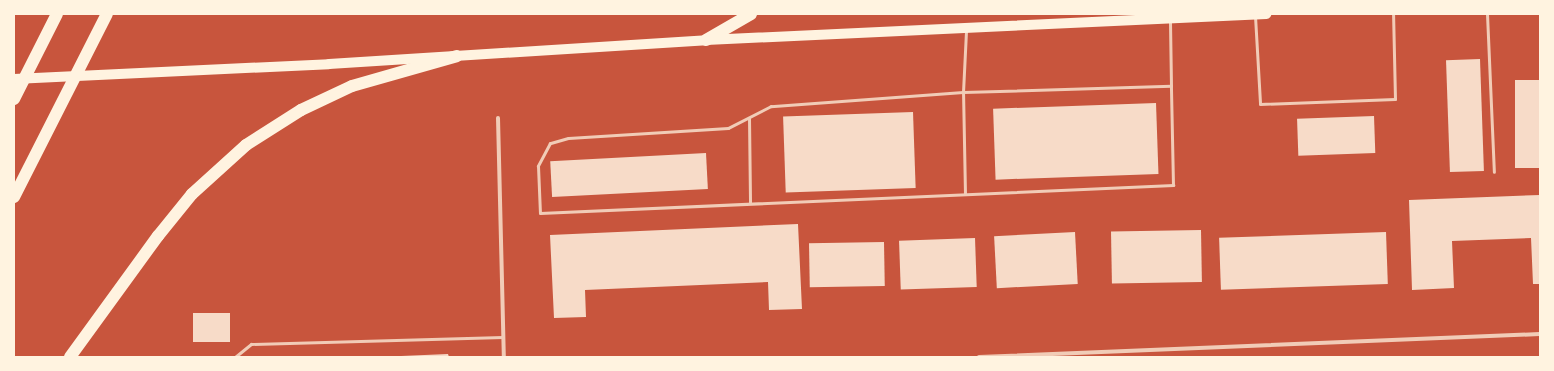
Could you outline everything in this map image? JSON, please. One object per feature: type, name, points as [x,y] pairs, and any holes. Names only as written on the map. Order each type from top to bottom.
[{"type":"highway","points":[[14,99],[57,14]]},
{"type":"highway","points":[[14,197],[107,14]]},
{"type":"highway","points":[[706,40],[751,14]]},
{"type":"highway","points":[[70,357],[158,236],[188,199],[246,145],[300,110],[352,86],[457,56]]},
{"type":"main road","points":[[14,79],[457,56],[706,40],[1174,16],[1266,14]]},
{"type":"street","points":[[498,118],[504,357]]},
{"type":"street","points":[[979,357],[1540,334]]},
{"type":"lane","points":[[1255,14],[1260,104],[1395,99],[1393,14]]},
{"type":"lane","points":[[1487,14],[1494,172]]},
{"type":"lane","points":[[1171,86],[963,92],[771,106],[728,128],[568,138],[550,143],[538,166],[540,213],[1173,185],[1171,86],[1174,16]]},
{"type":"lane","points":[[964,194],[963,92],[966,27]]},
{"type":"lane","points":[[749,118],[750,203]]},
{"type":"lane","points":[[235,357],[251,344],[503,337]]},
{"type":"building","points":[[1480,59],[1484,171],[1450,172],[1446,60]]},
{"type":"building","points":[[1515,80],[1540,80],[1540,168],[1515,168]]},
{"type":"building","points":[[1156,103],[1158,174],[996,180],[993,109]]},
{"type":"building","points":[[913,112],[916,188],[786,192],[783,117]]},
{"type":"building","points":[[1374,116],[1375,153],[1298,156],[1297,119]]},
{"type":"building","points":[[706,153],[708,189],[552,197],[550,161]]},
{"type":"building","points":[[1540,195],[1540,284],[1533,284],[1531,238],[1452,241],[1454,288],[1412,290],[1409,200]]},
{"type":"building","points":[[798,224],[802,309],[769,310],[768,282],[585,290],[586,317],[554,318],[550,235]]},
{"type":"building","points":[[1201,230],[1202,282],[1112,284],[1111,232]]},
{"type":"building","points":[[1075,232],[1078,284],[997,288],[994,236]]},
{"type":"building","points":[[1386,232],[1388,284],[1221,290],[1219,238]]},
{"type":"building","points":[[975,238],[977,287],[901,290],[899,241]]},
{"type":"building","points":[[884,242],[885,286],[810,287],[809,243]]},
{"type":"building","points":[[193,313],[230,313],[230,342],[193,342]]},
{"type":"building","points":[[448,354],[449,357],[401,357],[401,356]]}]
